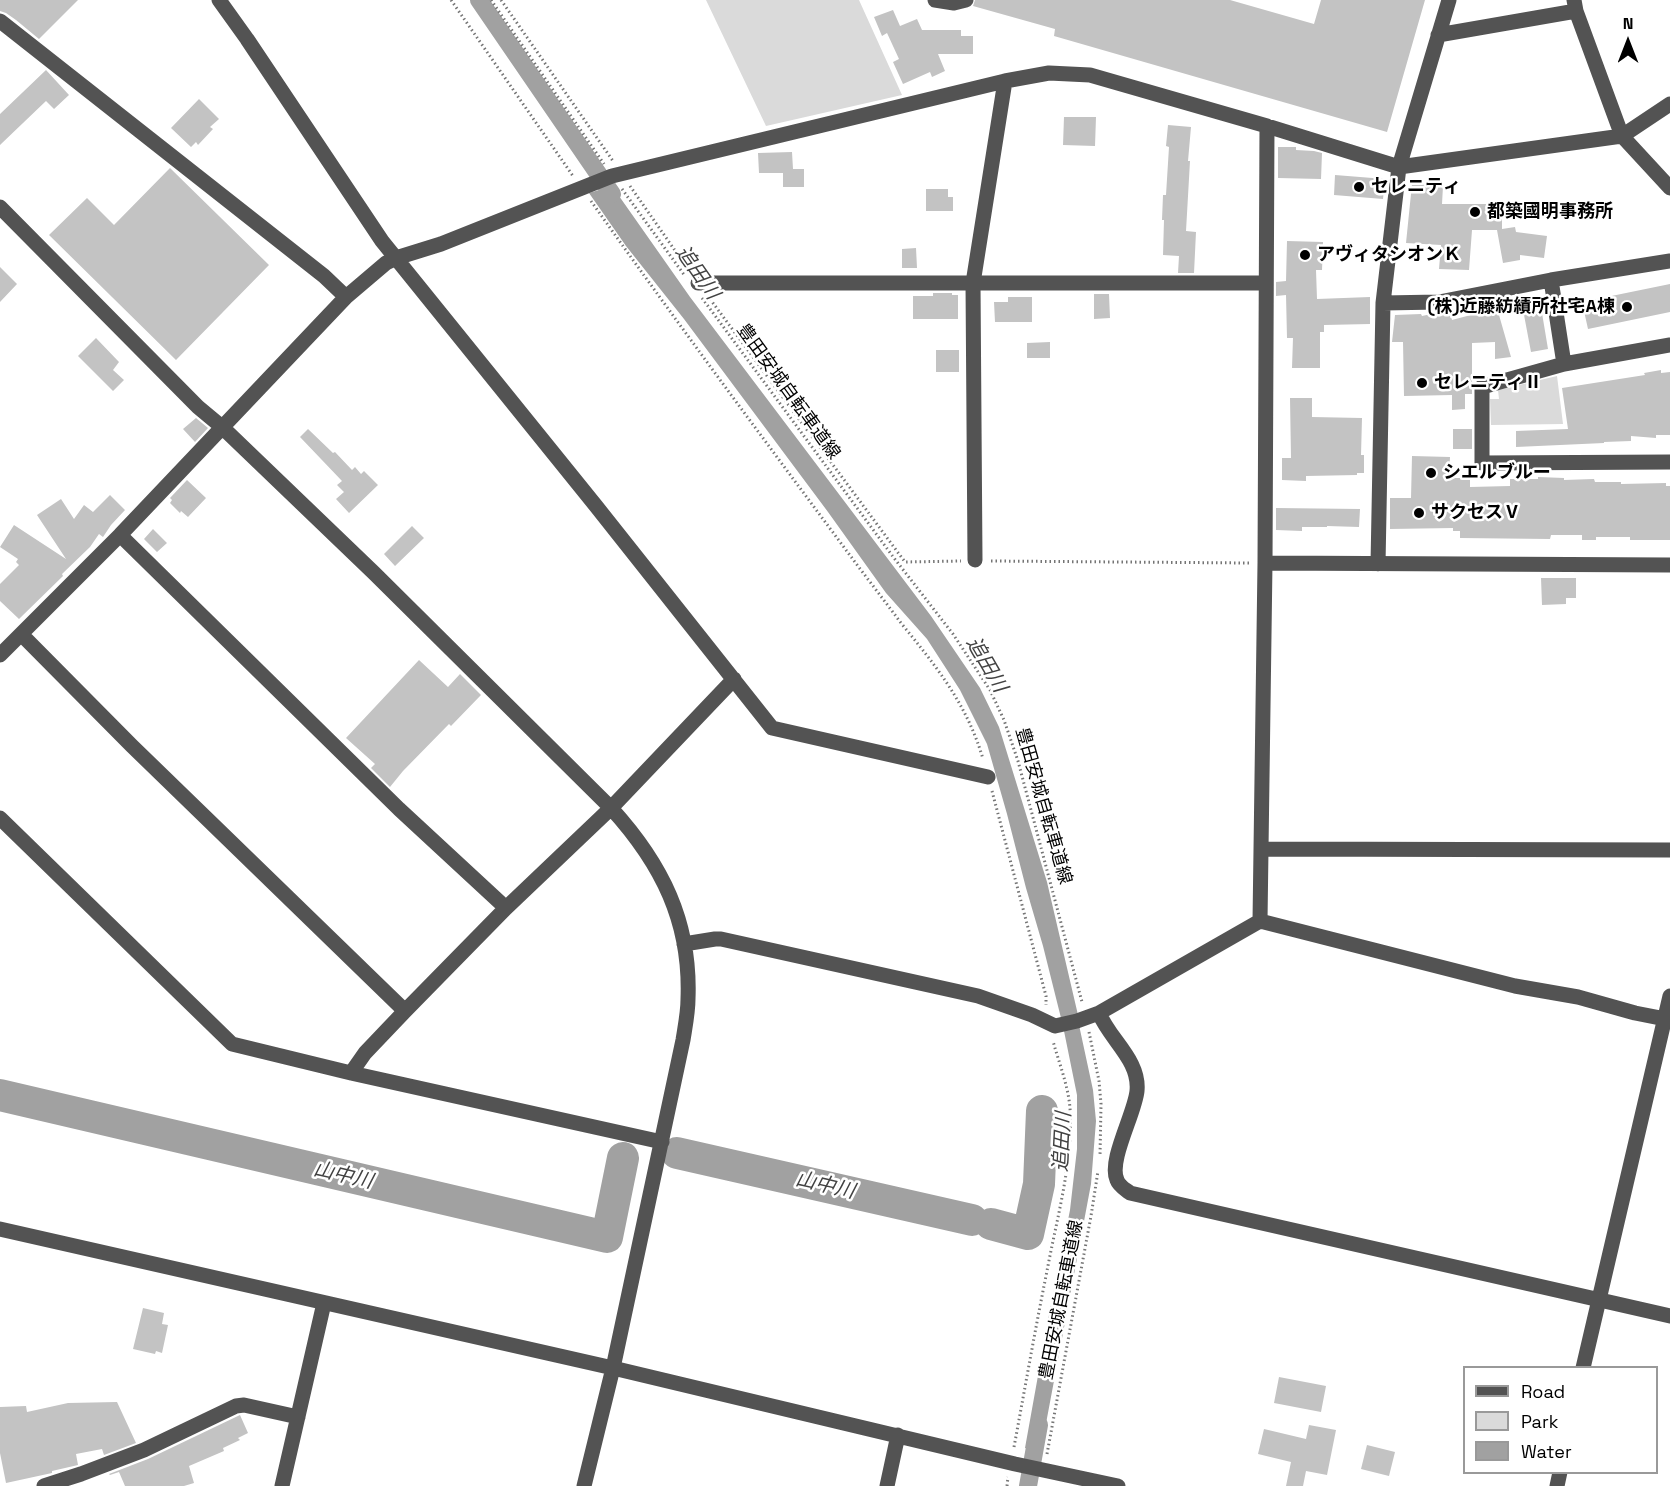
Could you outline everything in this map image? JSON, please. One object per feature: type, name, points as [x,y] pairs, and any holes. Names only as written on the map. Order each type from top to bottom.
[{"type":"street","points":[[219,0],[382,241],[604,515],[769,725],[777,730],[988,777]]},
{"type":"street","points":[[935,0],[954,3],[966,0]]},
{"type":"street","points":[[1378,564],[1383,303],[1399,167],[1449,0]]},
{"type":"street","points":[[1438,35],[1575,6],[1622,136],[1670,188]]},
{"type":"street","points":[[0,21],[314,269],[346,297]]},
{"type":"street","points":[[0,655],[120,535],[346,297],[386,263],[441,244],[612,176],[1005,81],[1049,73],[1090,75],[1399,167],[1622,136],[1670,104]]},
{"type":"street","points":[[975,560],[973,283],[1005,81]]},
{"type":"street","points":[[1260,921],[1266,563],[1267,126]]},
{"type":"street","points":[[0,207],[198,407],[222,427],[374,573],[611,808],[645,849],[671,897],[684,944],[688,970],[687,1015],[678,1070],[613,1368],[584,1486]]},
{"type":"street","points":[[1383,303],[1439,302],[1551,280],[1670,261]]},
{"type":"street","points":[[1551,280],[1564,364]]},
{"type":"street","points":[[696,286],[1266,283]]},
{"type":"street","points":[[1670,345],[1564,364],[1482,387],[1482,463],[1670,462]]},
{"type":"street","points":[[120,535],[399,809],[506,908]]},
{"type":"street","points":[[1266,563],[1670,565]]},
{"type":"street","points":[[21,634],[405,1011]]},
{"type":"street","points":[[351,1073],[365,1053],[405,1011],[506,908],[611,808],[734,679]]},
{"type":"street","points":[[0,818],[57,871],[232,1044],[351,1073],[662,1142]]},
{"type":"street","points":[[1262,849],[1670,850]]},
{"type":"street","points":[[684,944],[722,939],[978,996],[1052,1024],[1088,1017],[1260,921],[1515,986],[1578,997],[1667,1020]]},
{"type":"street","points":[[1583,1366],[1667,1020],[1670,996]]},
{"type":"street","points":[[1088,1017],[1103,1023],[1135,1072],[1137,1093],[1115,1168],[1117,1182],[1130,1193],[1670,1316]]},
{"type":"street","points":[[0,1229],[613,1368],[1118,1486]]},
{"type":"street","points":[[282,1486],[324,1303]]},
{"type":"street","points":[[44,1486],[144,1450],[236,1406],[244,1405],[298,1417]]},
{"type":"street","points":[[887,1486],[898,1435]]},
{"type":"path","points":[[451,0],[751,422],[881,597],[939,670],[951,688],[973,732],[988,777],[1046,996],[1070,1108],[1070,1141],[1066,1173],[1007,1486]]},
{"type":"path","name":"豊田安城自転車道線","points":[[491,0],[612,176],[696,286],[894,558],[953,634],[990,690],[1004,720],[1018,761],[1088,1017],[1101,1104],[1100,1160]]},
{"type":"path","points":[[501,0],[612,176],[905,562],[975,560],[1266,563]]},
{"type":"path","name":"豊田安城自転車道線","points":[[1040,1469],[1098,1171]]},
{"type":"green space","points":[[706,0],[859,0],[902,95],[766,126]]},
{"type":"green space","points":[[1557,376],[1563,424],[1491,425],[1490,399],[1499,399],[1498,390]]},
{"type":"water","points":[[612,186],[690,297],[931,616],[980,688],[999,727],[1047,882],[1078,1015],[1061,1018],[987,744],[960,690],[927,639],[886,593],[684,319],[626,246],[589,193]]},
{"type":"water","points":[[1079,1025],[1093,1090],[1096,1121],[1091,1184],[1041,1450],[1025,1448],[1070,1210],[1077,1149],[1077,1095],[1064,1031]]},
{"type":"building","points":[[0,0],[78,0],[39,39],[16,20],[0,11]]},
{"type":"building","points":[[975,0],[1230,0],[1314,24],[1321,0],[1425,0],[1387,132],[1054,36],[1055,29],[973,6]]},
{"type":"building","points":[[893,10],[900,26],[917,19],[922,30],[961,30],[961,36],[973,36],[973,54],[938,54],[945,71],[932,77],[930,72],[903,84],[893,62],[899,59],[887,33],[882,36],[874,17]]},
{"type":"building","points":[[46,70],[69,95],[54,109],[46,101],[0,145],[0,114]]},
{"type":"building","points":[[199,99],[219,119],[210,127],[213,129],[198,145],[196,142],[191,147],[171,128]]},
{"type":"building","points":[[1064,117],[1096,117],[1095,146],[1063,145]]},
{"type":"building","points":[[1168,125],[1191,127],[1186,231],[1196,232],[1194,273],[1178,273],[1179,256],[1163,255],[1164,220],[1162,220],[1163,195],[1166,195]]},
{"type":"building","points":[[1278,147],[1296,147],[1296,150],[1322,153],[1321,179],[1278,178]]},
{"type":"building","points":[[792,152],[793,169],[804,169],[804,187],[783,187],[783,173],[759,173],[758,153]]},
{"type":"building","points":[[170,168],[269,265],[176,360],[49,235],[87,198],[114,225]]},
{"type":"building","name":"セレニティ","points":[[1335,175],[1385,179],[1383,199],[1334,195]]},
{"type":"building","points":[[1412,184],[1443,186],[1442,204],[1502,204],[1502,229],[1515,227],[1516,232],[1547,236],[1544,258],[1520,255],[1520,260],[1503,263],[1497,230],[1472,230],[1469,270],[1439,269],[1441,245],[1406,243]]},
{"type":"building","points":[[926,189],[948,189],[948,197],[953,197],[953,211],[926,211]]},
{"type":"building","points":[[1287,241],[1323,242],[1322,270],[1316,270],[1317,299],[1370,297],[1370,324],[1324,325],[1324,332],[1320,332],[1320,368],[1292,368],[1293,338],[1287,338],[1286,295],[1276,296],[1276,282],[1286,281]]},
{"type":"building","points":[[916,248],[917,268],[902,268],[902,249]]},
{"type":"building","points":[[0,267],[17,284],[0,302]]},
{"type":"building","name":"(株)近藤紡績所社宅A棟","points":[[1670,284],[1670,312],[1588,329],[1582,302]]},
{"type":"building","points":[[933,293],[958,295],[958,319],[913,319],[913,296],[933,296]]},
{"type":"building","points":[[1094,294],[1109,294],[1110,318],[1094,319]]},
{"type":"building","points":[[1539,295],[1548,349],[1531,352],[1521,299]]},
{"type":"building","points":[[1008,297],[1032,297],[1032,322],[995,322],[994,302],[1008,302]]},
{"type":"building","points":[[1497,308],[1511,357],[1495,359],[1495,342],[1472,343],[1472,394],[1465,394],[1465,409],[1452,410],[1452,395],[1404,396],[1403,342],[1392,342],[1395,315],[1421,314],[1422,316],[1450,310],[1452,320]]},
{"type":"building","points":[[96,338],[119,362],[113,370],[124,380],[113,391],[78,356]]},
{"type":"building","points":[[1050,342],[1050,358],[1027,358],[1027,343]]},
{"type":"building","points":[[936,350],[959,350],[959,372],[936,372]]},
{"type":"building","points":[[1661,370],[1661,373],[1670,372],[1670,435],[1656,435],[1656,438],[1631,436],[1631,441],[1516,447],[1516,431],[1568,429],[1562,388],[1645,375],[1644,373]]},
{"type":"building","points":[[1290,398],[1312,398],[1312,417],[1362,418],[1361,455],[1364,455],[1364,473],[1306,476],[1306,481],[1282,480],[1282,458],[1291,458]]},
{"type":"building","points":[[196,418],[208,428],[195,442],[183,429]]},
{"type":"building","points":[[308,429],[352,470],[355,467],[361,474],[364,471],[378,485],[349,513],[336,499],[344,492],[337,485],[342,481],[300,437]]},
{"type":"building","points":[[1453,429],[1472,429],[1472,449],[1453,449]]},
{"type":"building","points":[[1412,456],[1450,457],[1449,478],[1470,478],[1470,487],[1510,486],[1510,479],[1538,479],[1538,477],[1564,478],[1564,480],[1594,479],[1595,482],[1621,482],[1621,484],[1666,483],[1666,486],[1670,486],[1670,540],[1596,537],[1596,540],[1582,540],[1582,535],[1551,535],[1550,539],[1460,538],[1460,531],[1453,531],[1453,528],[1390,529],[1390,498],[1411,498]]},
{"type":"building","points":[[187,480],[206,498],[188,517],[170,503],[172,500],[170,498]]},
{"type":"building","points":[[110,495],[125,510],[103,537],[99,534],[90,547],[62,574],[63,576],[19,619],[0,601],[0,584],[19,565],[16,562],[18,559],[0,547],[14,525],[66,559],[37,515],[61,499],[74,519],[84,505],[93,512]]},
{"type":"building","points":[[1276,508],[1360,509],[1359,527],[1327,526],[1302,527],[1302,531],[1276,530]]},
{"type":"building","points":[[412,526],[424,538],[395,566],[384,554]]},
{"type":"building","points":[[153,529],[167,543],[157,552],[144,539]]},
{"type":"building","points":[[1541,578],[1576,578],[1576,598],[1566,598],[1566,604],[1542,605]]},
{"type":"building","points":[[419,660],[448,687],[460,674],[481,695],[451,726],[449,724],[390,787],[371,768],[375,764],[346,738]]},
{"type":"building","points":[[143,1308],[164,1313],[162,1324],[168,1325],[162,1353],[156,1351],[155,1354],[133,1349]]},
{"type":"building","points":[[1279,1377],[1326,1386],[1321,1412],[1274,1403]]},
{"type":"building","points":[[117,1402],[136,1443],[104,1455],[102,1449],[76,1454],[78,1465],[6,1483],[0,1453],[0,1407],[26,1406],[27,1412],[68,1403]]},
{"type":"building","points":[[240,1415],[248,1433],[238,1438],[240,1440],[223,1448],[224,1451],[189,1466],[194,1483],[184,1486],[125,1486],[119,1472],[109,1474],[148,1459]]},
{"type":"building","points":[[1309,1425],[1336,1430],[1327,1475],[1306,1471],[1303,1486],[1286,1486],[1291,1462],[1258,1454],[1264,1429],[1306,1439]]},
{"type":"building","points":[[1367,1445],[1395,1452],[1389,1476],[1361,1469]]},
{"type":"waterway","name":"追田川","points":[[479,0],[612,194]]},
{"type":"waterway","name":"山中川","points":[[0,1095],[607,1237],[623,1158]]},
{"type":"waterway","name":"山中川","points":[[991,1224],[1028,1234],[1039,1184],[1042,1111]]},
{"type":"waterway","name":"山中川","points":[[677,1153],[972,1220]]},
{"type":"waterway","name":"追田川","points":[[1028,1486],[1039,1425]]},
{"type":"place","name":"セレニティ","points":[[1359,187]]},
{"type":"place","name":"都築國明事務所","points":[[1475,212]]},
{"type":"place","name":"アヴィタシオンＫ","points":[[1305,255]]},
{"type":"place","name":"(株)近藤紡績所社宅A棟","points":[[1627,307]]},
{"type":"place","name":"セレニティⅡ","points":[[1422,383]]},
{"type":"place","name":"シエルブルー","points":[[1431,473]]},
{"type":"place","name":"サクセスⅤ","points":[[1419,513]]}]
